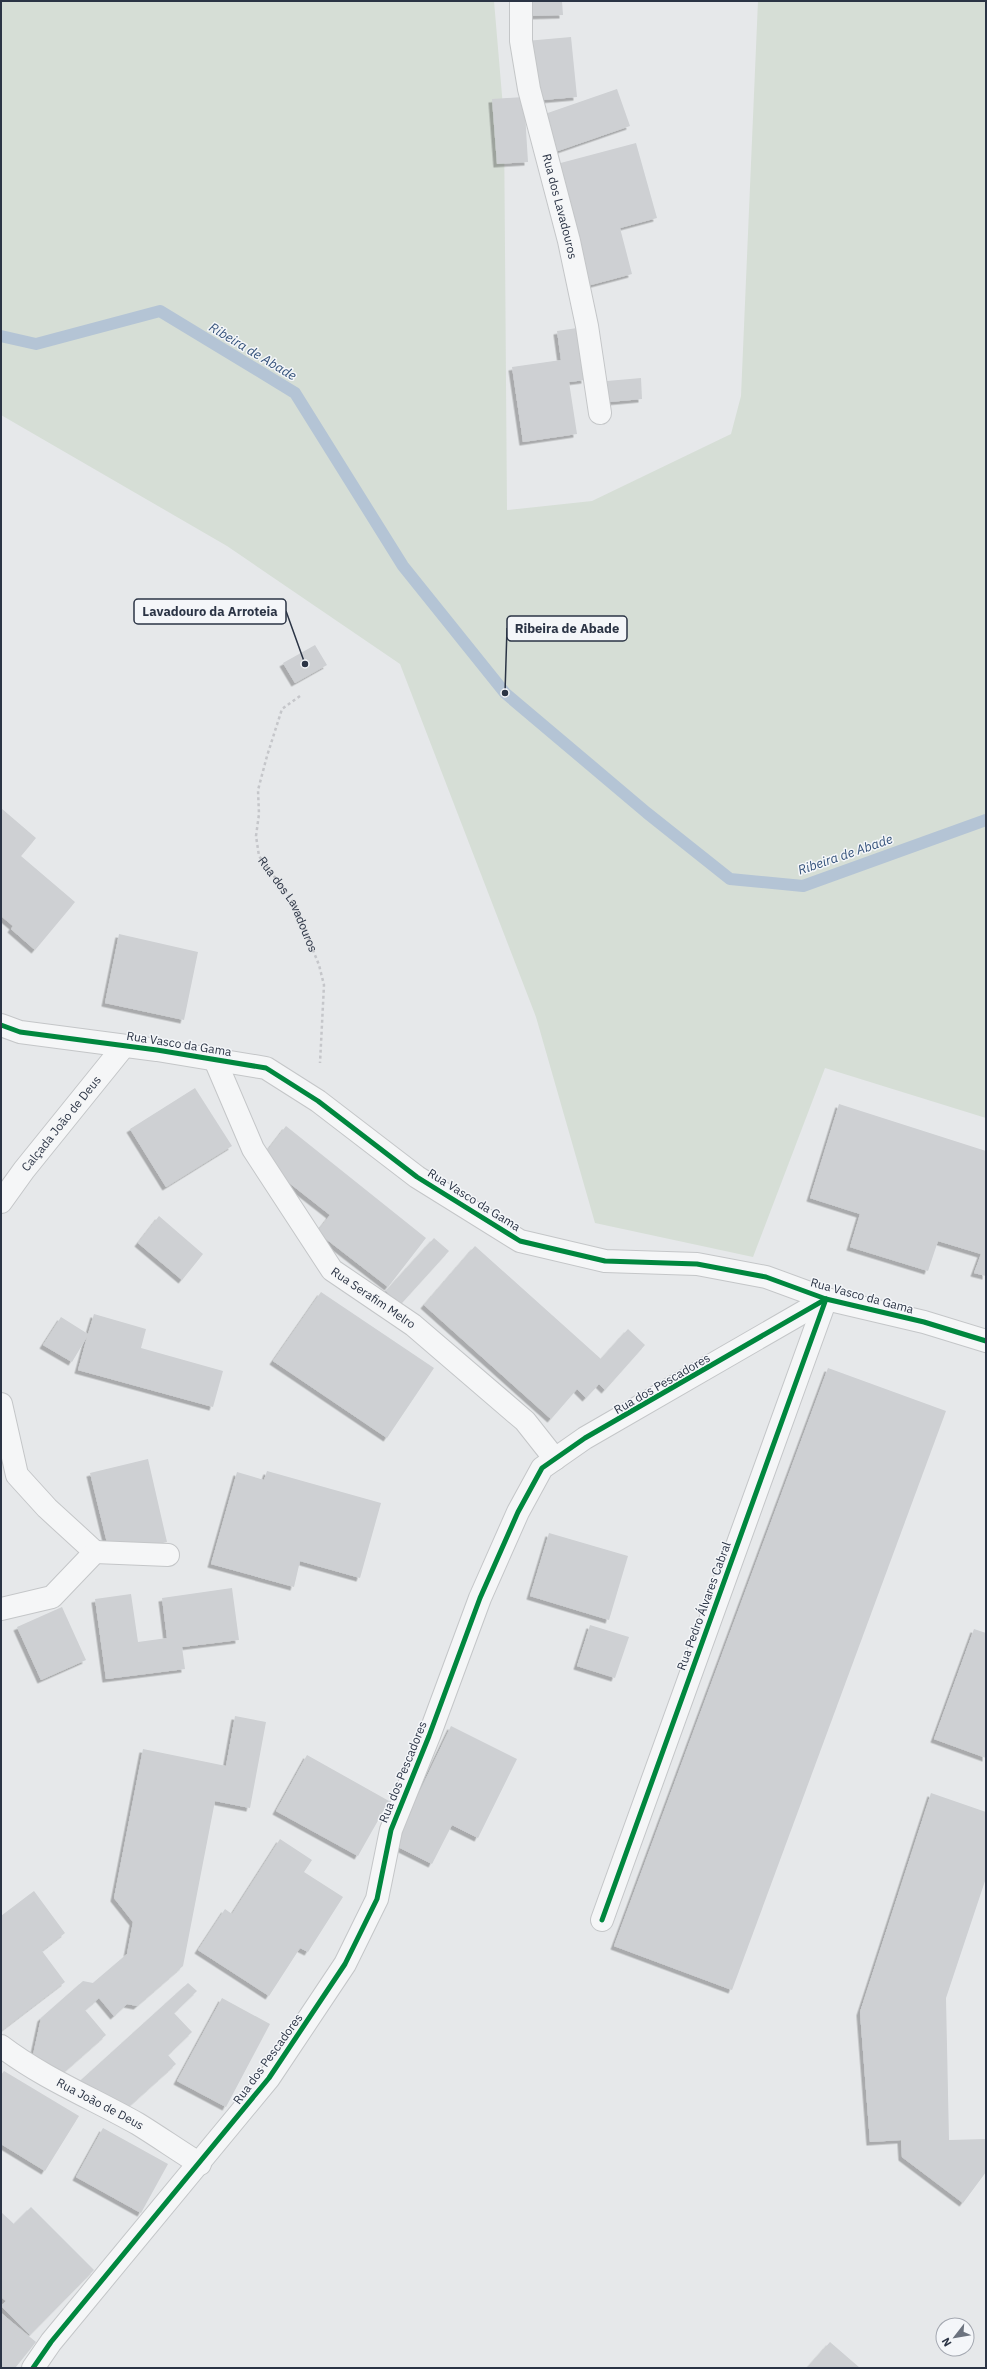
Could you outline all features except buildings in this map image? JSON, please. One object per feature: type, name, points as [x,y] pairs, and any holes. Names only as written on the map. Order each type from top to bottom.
[{"type":"street","name":"Rua dos Lavadouros","points":[[521,1],[521,41],[529,89],[576,272],[587,326],[600,413]]},
{"type":"street","name":"Rua Vasco da Gama","points":[[1,1025],[20,1032],[124,1046],[266,1068],[318,1101],[417,1177],[520,1241],[605,1261],[697,1264],[766,1278],[826,1299],[924,1322],[986,1341]]},
{"type":"street","name":"Calçada João de Deus","points":[[1,1202],[24,1170],[124,1046]]},
{"type":"street","name":"Rua Serafim Melro","points":[[215,1060],[254,1149],[332,1270],[413,1325],[526,1421],[555,1459]]},
{"type":"street","name":"Rua dos Pescadores","points":[[33,2368],[51,2342],[200,2164],[269,2078],[345,1964],[377,1899],[391,1830],[429,1736],[480,1598],[521,1506],[542,1468],[585,1438],[826,1299]]},
{"type":"street","name":"Rua Pedro Álvares Cabral","points":[[602,1920],[826,1299]]},
{"type":"street","points":[[1,1404],[16,1475],[47,1508],[95,1552],[168,1555]]},
{"type":"street","points":[[1,1609],[52,1597],[95,1552]]},
{"type":"street","name":"Rua João de Deus","points":[[1,2046],[18,2059],[64,2087],[138,2124],[200,2164]]},
{"type":"shaded area","points":[[1,1],[494,1],[504,119],[507,510],[592,501],[731,434],[741,396],[758,1],[986,1],[986,1118],[825,1068],[753,1257],[595,1223],[536,1017],[400,664],[227,546],[1,415]]},
{"type":"waterway","name":"Ribeira de Abade","points":[[1,336],[36,344],[160,311],[295,393],[403,566],[505,693],[647,813],[730,879],[803,886],[986,820]]},
{"type":"cycle path","points":[[1,1025],[20,1032],[157,1050],[266,1068],[318,1101],[417,1177],[520,1241],[605,1261],[697,1264],[766,1277],[826,1299],[924,1322],[986,1341]]},
{"type":"cycle path","points":[[602,1920],[826,1299]]},
{"type":"cycle path","points":[[33,2368],[51,2342],[269,2078],[345,1964],[377,1899],[391,1830],[429,1736],[480,1598],[518,1512],[542,1468],[585,1438],[826,1299]]},
{"type":"place","name":"Lavadouro da Arroteia","points":[[305,664]]},
{"type":"place","name":"Ribeira de Abade","points":[[505,693]]}]
